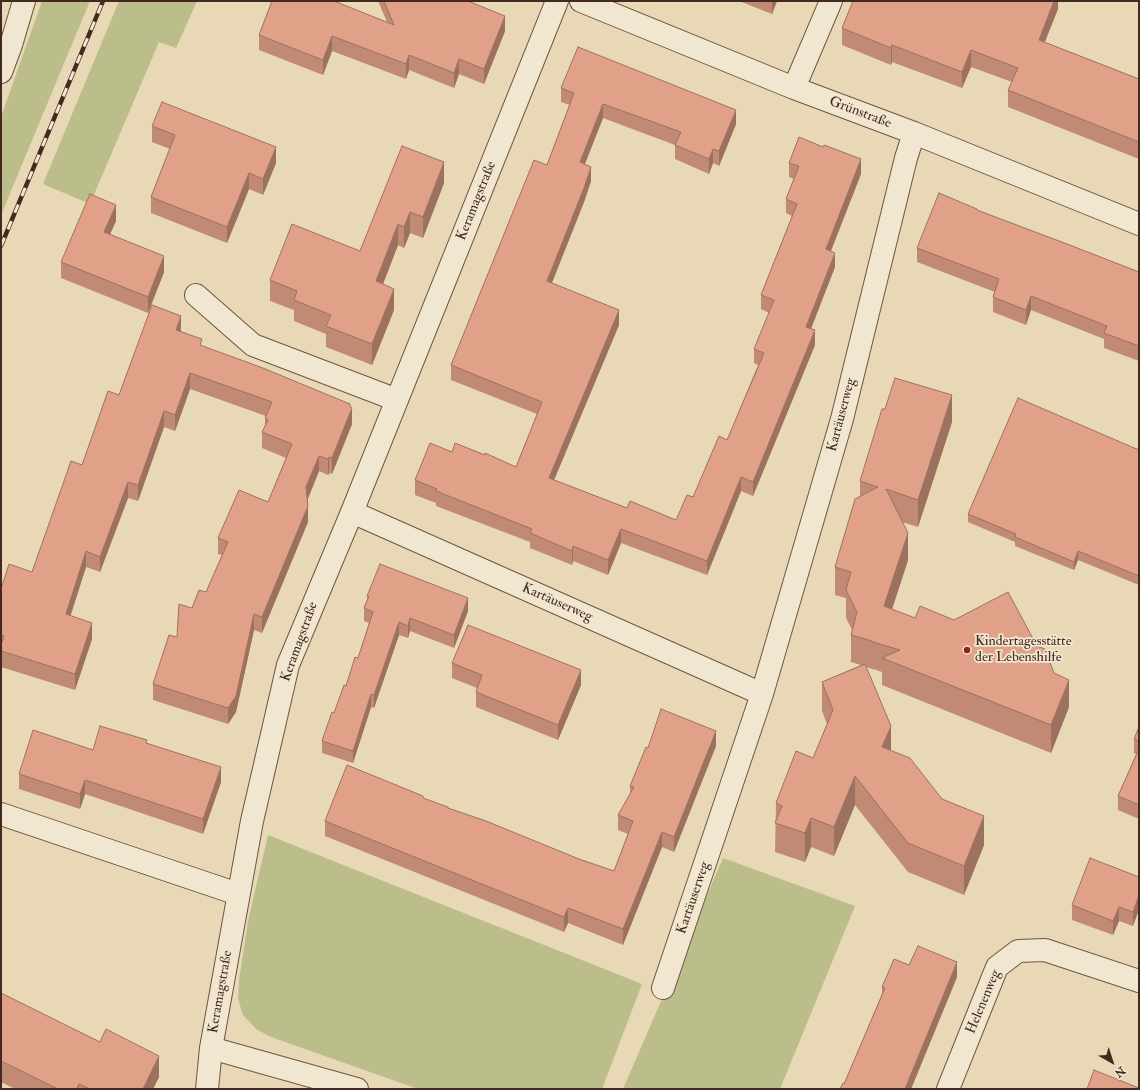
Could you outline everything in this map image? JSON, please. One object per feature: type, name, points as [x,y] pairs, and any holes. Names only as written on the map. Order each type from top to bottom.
[{"type":"street","points":[[1,72],[24,1]]},
{"type":"street","name":"Keramagstraße","points":[[207,1089],[212,1048],[238,894],[252,821],[288,665],[352,512],[557,1]]},
{"type":"street","name":"Grünstraße","points":[[581,1],[794,88],[914,133],[1139,224]]},
{"type":"street","points":[[794,88],[831,1]]},
{"type":"street","name":"Kartäuserweg","points":[[663,988],[762,694],[842,419],[904,166],[914,133]]},
{"type":"street","points":[[196,295],[253,345],[397,400]]},
{"type":"street","name":"Kartäuserweg","points":[[352,512],[762,694]]},
{"type":"street","points":[[1,814],[238,894]]},
{"type":"street","name":"Helenenweg","points":[[948,1089],[997,968],[1018,951],[1045,950],[1139,981]]},
{"type":"street","points":[[212,1048],[357,1089]]},
{"type":"green space","points":[[42,1],[90,1],[1,215],[1,117]]},
{"type":"green space","points":[[119,1],[197,1],[176,48],[159,42],[90,204],[43,184]]},
{"type":"green space","points":[[268,835],[642,984],[602,1089],[418,1089],[271,1037],[256,1029],[243,1015],[238,999],[239,981],[248,921]]},
{"type":"green space","points":[[723,858],[855,906],[780,1089],[623,1089]]},
{"type":"building","points":[[272,1],[334,1],[394,25],[384,1],[468,1],[505,16],[484,69],[459,59],[454,73],[409,55],[406,64],[332,36],[323,60],[259,35]]},
{"type":"building","points":[[853,1],[1054,1],[1039,40],[1139,79],[1139,142],[1008,90],[1018,68],[971,50],[962,72],[892,45],[891,48],[842,28]]},
{"type":"building","points":[[578,47],[736,110],[719,151],[713,149],[709,159],[675,145],[681,132],[603,104],[580,162],[591,167],[547,281],[619,310],[549,478],[627,508],[630,501],[676,520],[687,495],[693,497],[719,436],[727,440],[764,353],[754,349],[774,300],[761,295],[797,204],[786,199],[799,166],[789,163],[799,137],[823,147],[824,145],[861,159],[826,249],[835,253],[806,327],[815,330],[753,482],[741,477],[707,561],[621,529],[608,560],[573,546],[572,551],[530,533],[532,529],[436,491],[437,489],[415,480],[430,443],[452,452],[455,443],[485,455],[485,453],[516,467],[542,402],[451,365],[534,160],[547,165],[574,93],[561,88]]},
{"type":"building","points":[[162,102],[276,147],[263,179],[249,173],[227,227],[151,197],[175,135],[152,126]]},
{"type":"building","points":[[402,146],[444,162],[423,217],[410,212],[404,227],[398,224],[376,281],[394,289],[372,344],[326,326],[331,315],[294,300],[297,291],[270,280],[292,224],[360,251]]},
{"type":"building","points":[[939,193],[977,210],[1139,272],[1139,346],[1104,333],[1107,326],[1031,296],[1026,310],[993,297],[999,279],[917,248]]},
{"type":"building","points":[[90,194],[116,205],[104,232],[164,256],[148,297],[61,262]]},
{"type":"building","points":[[152,305],[181,316],[176,330],[202,339],[200,345],[263,368],[350,404],[352,408],[332,458],[329,457],[328,459],[319,456],[306,487],[308,506],[262,617],[254,614],[236,696],[228,708],[153,684],[169,635],[177,637],[179,604],[192,608],[199,590],[206,592],[228,542],[218,538],[239,490],[268,502],[292,444],[262,432],[268,420],[265,418],[272,402],[190,373],[175,415],[164,411],[138,485],[128,482],[100,557],[86,551],[66,614],[92,623],[75,674],[1,651],[4,636],[1,635],[1,589],[9,564],[32,572],[71,461],[82,465],[108,391],[119,395]]},
{"type":"building","points":[[895,378],[952,395],[918,500],[886,489],[908,533],[884,606],[915,618],[920,606],[954,620],[1008,592],[1037,646],[1045,649],[1054,673],[1069,680],[1051,725],[882,658],[900,650],[873,643],[872,641],[851,635],[857,612],[846,590],[851,572],[835,567],[855,499],[878,487],[860,481],[882,409],[885,409]]},
{"type":"building","points":[[1018,398],[1139,450],[1139,576],[1078,551],[1074,562],[1015,537],[1016,534],[968,514]]},
{"type":"building","points":[[380,564],[468,598],[454,635],[410,618],[408,626],[399,622],[374,695],[371,694],[353,751],[322,741],[332,712],[334,713],[344,685],[346,686],[355,657],[358,658],[373,612],[364,608],[369,596],[367,596]]},
{"type":"building","points":[[468,625],[581,670],[558,725],[476,692],[482,675],[452,663]]},
{"type":"building","points":[[865,664],[891,726],[882,747],[910,758],[942,799],[984,816],[964,866],[908,843],[855,776],[834,827],[811,818],[805,833],[775,823],[782,806],[776,803],[796,751],[813,758],[833,710],[822,682]]},
{"type":"building","points":[[661,709],[716,731],[674,837],[662,832],[623,929],[568,908],[564,917],[325,821],[347,765],[423,796],[423,798],[448,808],[486,821],[579,859],[614,871],[633,821],[618,815],[634,787],[630,786],[646,747],[648,748]]},
{"type":"building","points":[[100,726],[147,740],[146,743],[221,767],[203,819],[85,780],[80,794],[19,774],[33,730],[93,750]]},
{"type":"building","points":[[1139,727],[1139,741],[1134,739]]},
{"type":"building","points":[[1139,749],[1139,805],[1118,796]]},
{"type":"building","points":[[1090,858],[1139,877],[1139,895],[1133,912],[1119,907],[1113,921],[1072,905]]},
{"type":"building","points":[[918,946],[957,962],[905,1089],[840,1089],[843,1083],[844,1084],[885,988],[882,987],[894,959],[909,965]]},
{"type":"building","points":[[1,993],[100,1042],[106,1029],[159,1056],[143,1089],[90,1089],[79,1084],[77,1089],[58,1089],[1,1061]]},
{"type":"building","points":[[1094,1070],[1139,1088],[1139,1089],[1087,1089]]},
{"type":"railway","points":[[1,246],[103,1]]},
{"type":"place","name":"Kindertagesstätte der Lebenshilfe","points":[[967,650]]}]
